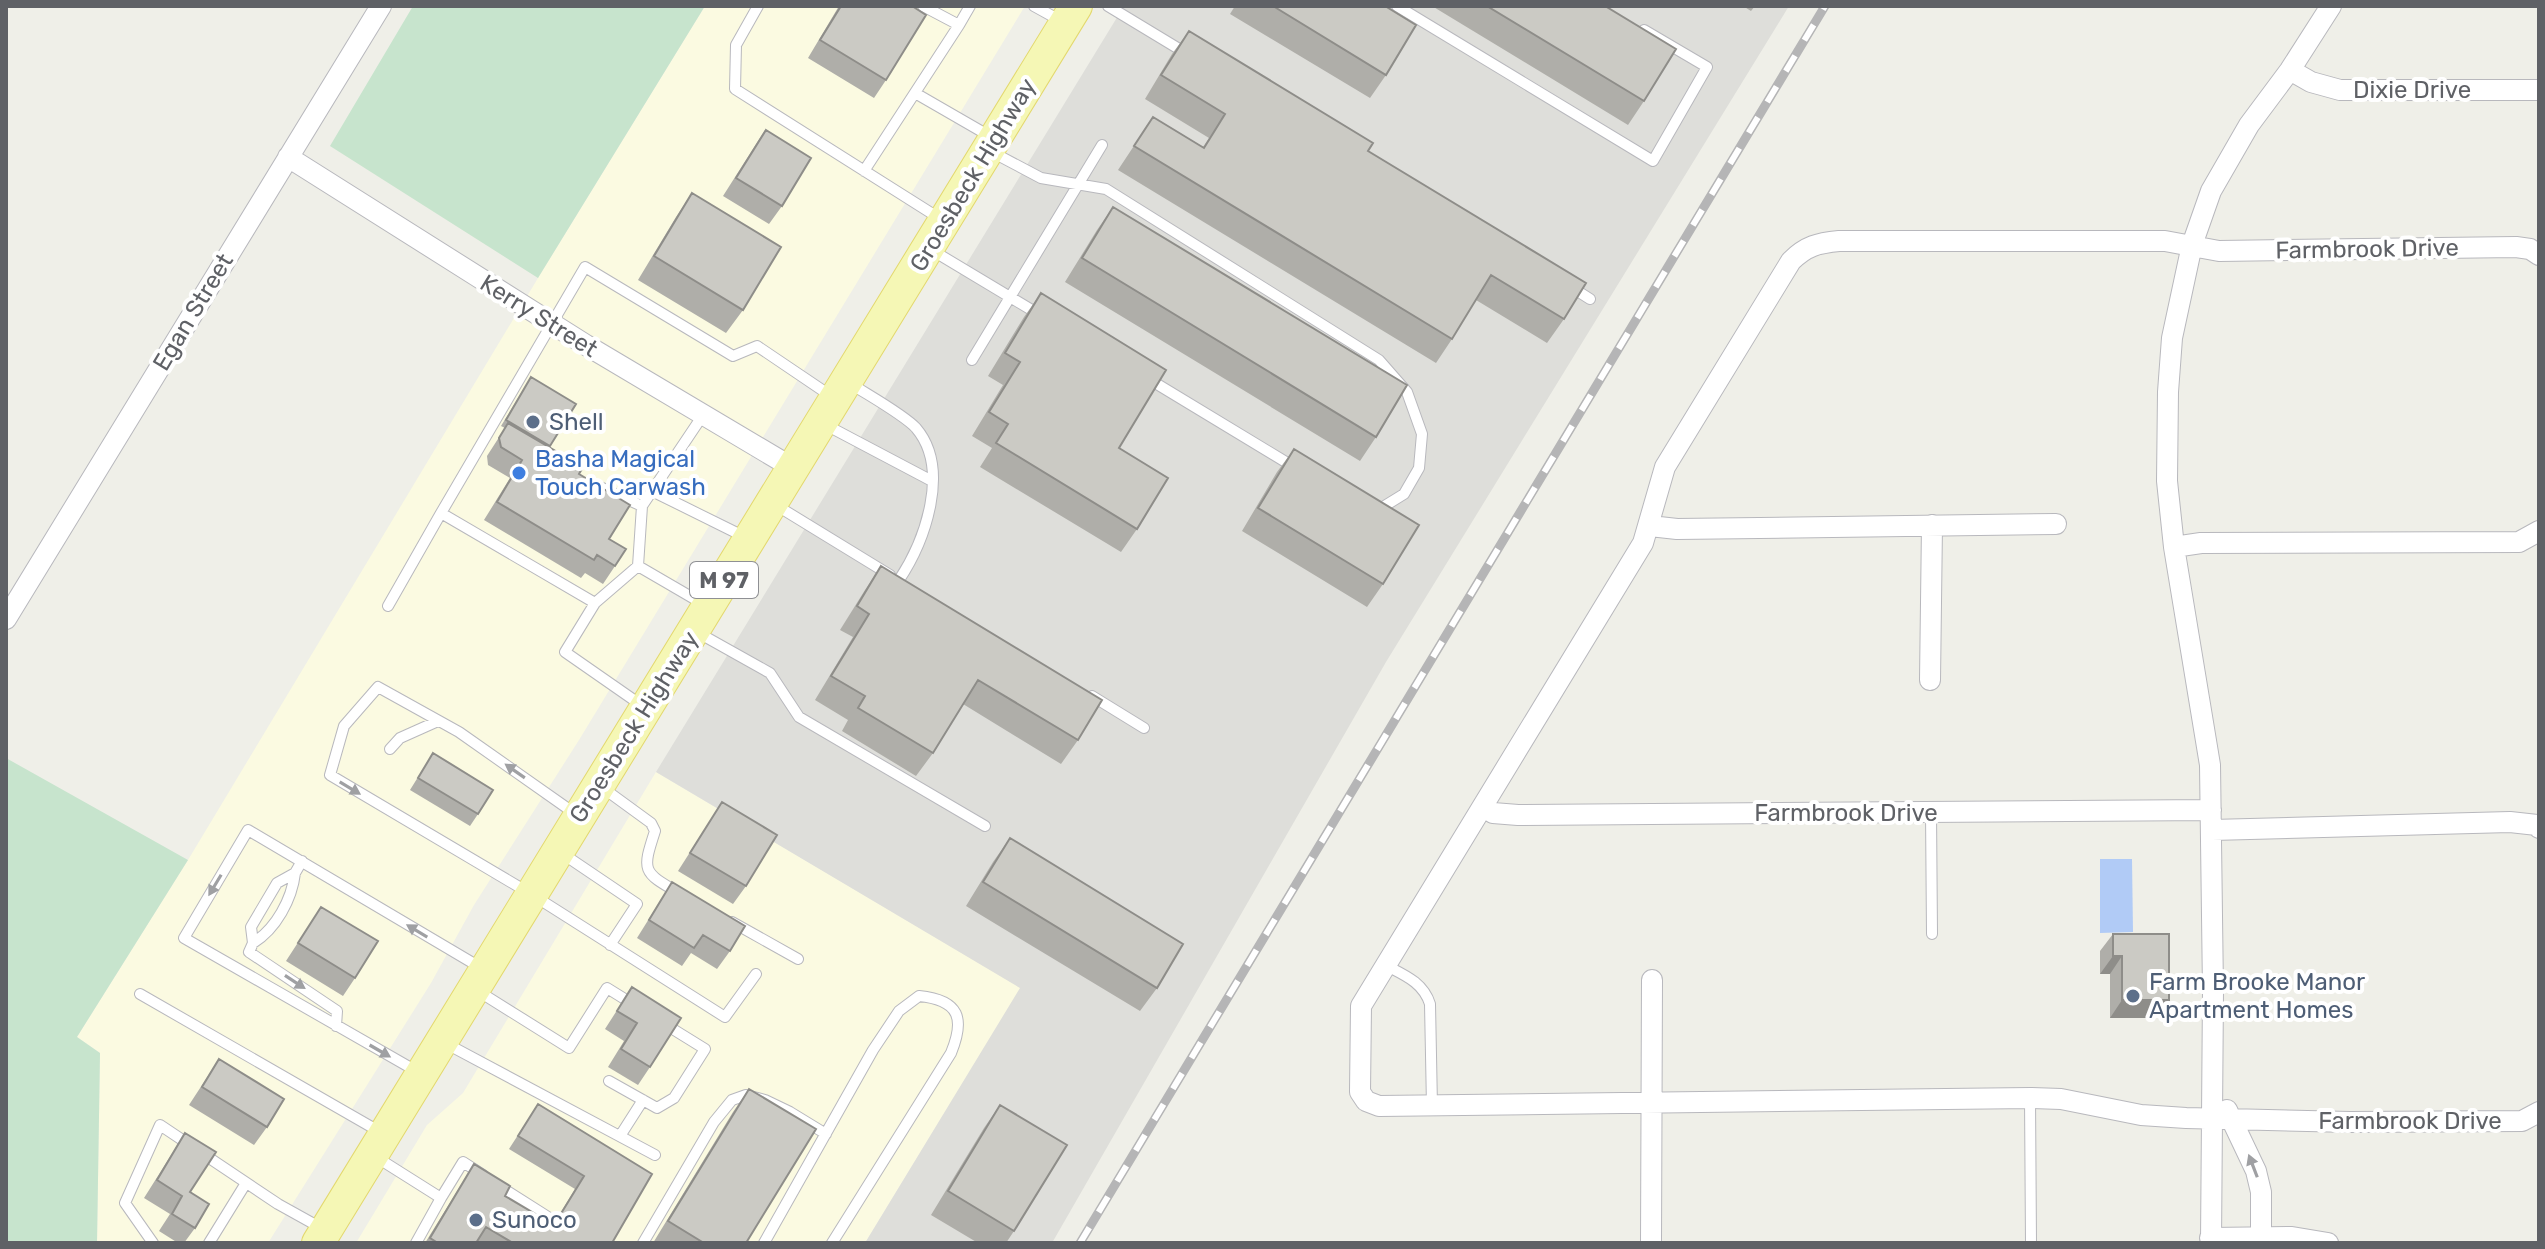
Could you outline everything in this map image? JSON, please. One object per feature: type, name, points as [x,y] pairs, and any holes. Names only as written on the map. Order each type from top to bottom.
[{"type":"main road","name":"Groesbeck Highway","points":[[321,1237],[1071,15]]},
{"type":"street","name":"Egan Street","points":[[6,619],[381,6]]},
{"type":"street","points":[[2261,1240],[2261,1192],[2256,1171],[2222,1118],[2212,1084],[2210,765],[2174,547],[2167,481],[2168,392],[2172,338],[2192,245],[2211,191],[2231,155],[2331,6]]},
{"type":"street","name":"Dixie Drive","points":[[2290,70],[2311,82],[2340,90],[2539,90]]},
{"type":"street","name":"Kerry Street","points":[[288,157],[550,323],[793,468]]},
{"type":"street","name":"Farmbrook Drive","points":[[2539,255],[2530,249],[2516,247],[2219,251],[2165,241],[1839,241],[1818,243],[1803,250],[1791,261],[1665,467],[1643,543],[1361,1006],[1360,1092],[1366,1101],[1379,1106],[2030,1098],[2100,1105],[2141,1115],[2350,1122],[2522,1121],[2539,1112]]},
{"type":"street","points":[[1650,526],[1677,529],[2056,524]]},
{"type":"street","points":[[1930,680],[1932,525]]},
{"type":"street","points":[[2174,547],[2201,543],[2519,542],[2539,531]]},
{"type":"street","name":"Farmbrook Drive","points":[[1483,807],[1493,813],[1518,815],[1931,812],[2212,820],[2510,822],[2537,825],[2539,828]]},
{"type":"street","points":[[1651,1243],[1652,980]]},
{"type":"street","points":[[2222,1118],[2210,1240],[2309,1238],[2328,1243]]},
{"type":"lane","points":[[758,6],[736,45],[735,89],[864,171],[1009,297],[1045,318]]},
{"type":"lane","points":[[923,6],[959,25]]},
{"type":"lane","points":[[864,171],[970,6]]},
{"type":"lane","points":[[1034,6],[1071,15]]},
{"type":"lane","points":[[1108,6],[1202,63]]},
{"type":"lane","points":[[1397,6],[1653,161],[1707,67],[1630,21]]},
{"type":"lane","points":[[915,93],[1041,178],[1106,189],[1379,360],[1407,392],[1422,434],[1419,468],[1404,494],[1375,512],[1365,507]]},
{"type":"lane","points":[[972,360],[1102,145]]},
{"type":"lane","points":[[388,606],[585,267],[733,356],[757,346],[834,401],[932,481]]},
{"type":"lane","points":[[1564,283],[1590,299]]},
{"type":"lane","points":[[1138,373],[1307,475]]},
{"type":"lane","points":[[834,401],[915,427],[931,453],[930,513],[914,557],[899,580]]},
{"type":"lane","points":[[645,709],[565,652],[595,603],[638,566],[642,506],[703,415]]},
{"type":"lane","points":[[490,428],[502,435]]},
{"type":"lane","points":[[576,476],[642,506]]},
{"type":"lane","points":[[652,491],[750,539]]},
{"type":"lane","points":[[772,503],[911,587]]},
{"type":"lane","points":[[441,513],[595,603]]},
{"type":"lane","points":[[638,566],[770,673],[799,717],[985,826]]},
{"type":"lane","points":[[579,816],[459,732],[378,687],[344,726],[330,775],[531,894],[725,1017],[756,974]]},
{"type":"lane","points":[[1077,687],[1144,728]]},
{"type":"lane","points":[[390,749],[400,738],[438,721]]},
{"type":"lane","points":[[599,784],[651,823],[655,831],[646,856],[648,870],[655,879],[695,901]]},
{"type":"lane","points":[[1931,812],[1932,934]]},
{"type":"lane","points":[[420,1074],[184,938],[248,830],[302,861],[479,979],[569,1048],[607,988],[644,1011]]},
{"type":"lane","points":[[558,850],[637,904],[610,945]]},
{"type":"lane","points":[[253,943],[268,934],[293,891],[295,873],[302,861]]},
{"type":"lane","points":[[295,873],[277,883],[270,894],[251,927],[253,943],[249,952],[337,1011],[336,1026]]},
{"type":"lane","points":[[721,916],[798,959]]},
{"type":"lane","points":[[1385,965],[1421,986],[1427,994],[1430,1004],[1432,1106]]},
{"type":"lane","points":[[140,994],[377,1144],[441,1198]]},
{"type":"lane","points":[[764,1243],[873,1050],[899,1011],[919,996],[952,1007],[960,1021],[951,1053],[832,1243]]},
{"type":"lane","points":[[609,1081],[657,1108],[674,1098],[705,1049],[656,1019]]},
{"type":"lane","points":[[440,1040],[655,1155]]},
{"type":"lane","points":[[643,1243],[714,1122],[732,1100],[746,1095],[765,1100],[826,1134]]},
{"type":"lane","points":[[2030,1098],[2031,1243]]},
{"type":"lane","points":[[620,1136],[643,1100]]},
{"type":"lane","points":[[153,1243],[125,1203],[160,1125],[278,1204],[321,1237]]},
{"type":"lane","points":[[416,1243],[463,1162],[548,1217]]},
{"type":"lane","points":[[209,1243],[246,1183]]},
{"type":"shaded area","points":[[413,6],[705,6],[538,278],[330,146]]},
{"type":"shaded area","points":[[705,6],[1025,6],[579,740],[474,905],[431,983],[268,1243],[97,1243],[100,1053],[77,1037],[188,860]]},
{"type":"shaded area","points":[[1124,6],[1789,6],[1386,662],[1052,1243],[865,1243],[1020,988],[656,772]]},
{"type":"shaded area","points":[[6,758],[188,860],[77,1037],[100,1053],[97,1243],[6,1243]]},
{"type":"shaded area","points":[[656,772],[1021,988],[865,1243],[356,1243],[427,1125],[463,1093]]},
{"type":"water","points":[[2100,859],[2132,859],[2133,932],[2100,933]]},
{"type":"building","points":[[841,6],[912,6],[926,15],[886,80],[820,40]]},
{"type":"building","points":[[1273,6],[1385,6],[1416,25],[1386,75]]},
{"type":"building","points":[[1487,6],[1605,6],[1676,49],[1644,101]]},
{"type":"building","points":[[1189,31],[1373,143],[1368,151],[1586,283],[1564,319],[1491,275],[1452,339],[1134,146],[1153,117],[1204,148],[1225,114],[1161,75]]},
{"type":"building","points":[[766,130],[811,158],[782,206],[736,178]]},
{"type":"building","points":[[692,193],[781,247],[743,310],[654,256]]},
{"type":"building","points":[[1113,207],[1407,385],[1376,437],[1082,258]]},
{"type":"building","points":[[1041,293],[1166,370],[1119,448],[1168,478],[1137,529],[996,443],[1008,424],[989,412],[1020,362],[1005,353]]},
{"type":"building","points":[[531,377],[576,404],[550,446],[506,420]]},
{"type":"building","points":[[508,423],[583,467],[579,474],[630,505],[609,539],[626,549],[615,566],[597,555],[594,560],[497,502],[522,460],[501,447],[499,438]]},
{"type":"building","points":[[1294,449],[1419,525],[1383,584],[1258,508]]},
{"type":"building","points":[[881,566],[1102,700],[1078,740],[978,680],[933,753],[858,708],[865,696],[831,676],[869,614],[857,606]]},
{"type":"building","points":[[433,753],[493,790],[478,814],[418,778]]},
{"type":"building","points":[[722,802],[777,835],[746,886],[690,853]]},
{"type":"building","points":[[1010,838],[1183,944],[1157,988],[983,882]]},
{"type":"building","points":[[672,882],[745,926],[730,951],[703,935],[694,948],[649,920]]},
{"type":"building","points":[[321,907],[378,941],[355,978],[298,943]]},
{"type":"building","points":[[2113,934],[2169,934],[2169,1000],[2122,1000],[2122,956],[2113,956]]},
{"type":"building","points":[[632,987],[681,1018],[650,1067],[621,1049],[637,1023],[617,1011]]},
{"type":"building","points":[[219,1059],[284,1099],[267,1127],[202,1087]]},
{"type":"building","points":[[749,1089],[816,1129],[746,1243],[704,1243],[668,1221]]},
{"type":"building","points":[[538,1104],[652,1174],[612,1243],[513,1243],[486,1227],[476,1243],[438,1243],[430,1238],[474,1164],[510,1186],[505,1196],[554,1225],[584,1176],[518,1136]]},
{"type":"building","points":[[1000,1105],[1067,1145],[1014,1231],[948,1191]]},
{"type":"building","points":[[185,1133],[216,1152],[190,1192],[209,1204],[195,1228],[172,1214],[182,1196],[157,1180]]},
{"type":"railway","points":[[1080,1243],[1825,6]]},
{"type":"place","name":"Shell","points":[[533,422]]},
{"type":"place","name":"Basha Magical Touch Carwash","points":[[519,473]]},
{"type":"place","name":"Farm Brooke Manor Apartment Homes","points":[[2133,996]]},
{"type":"place","name":"Sunoco","points":[[476,1220]]}]
